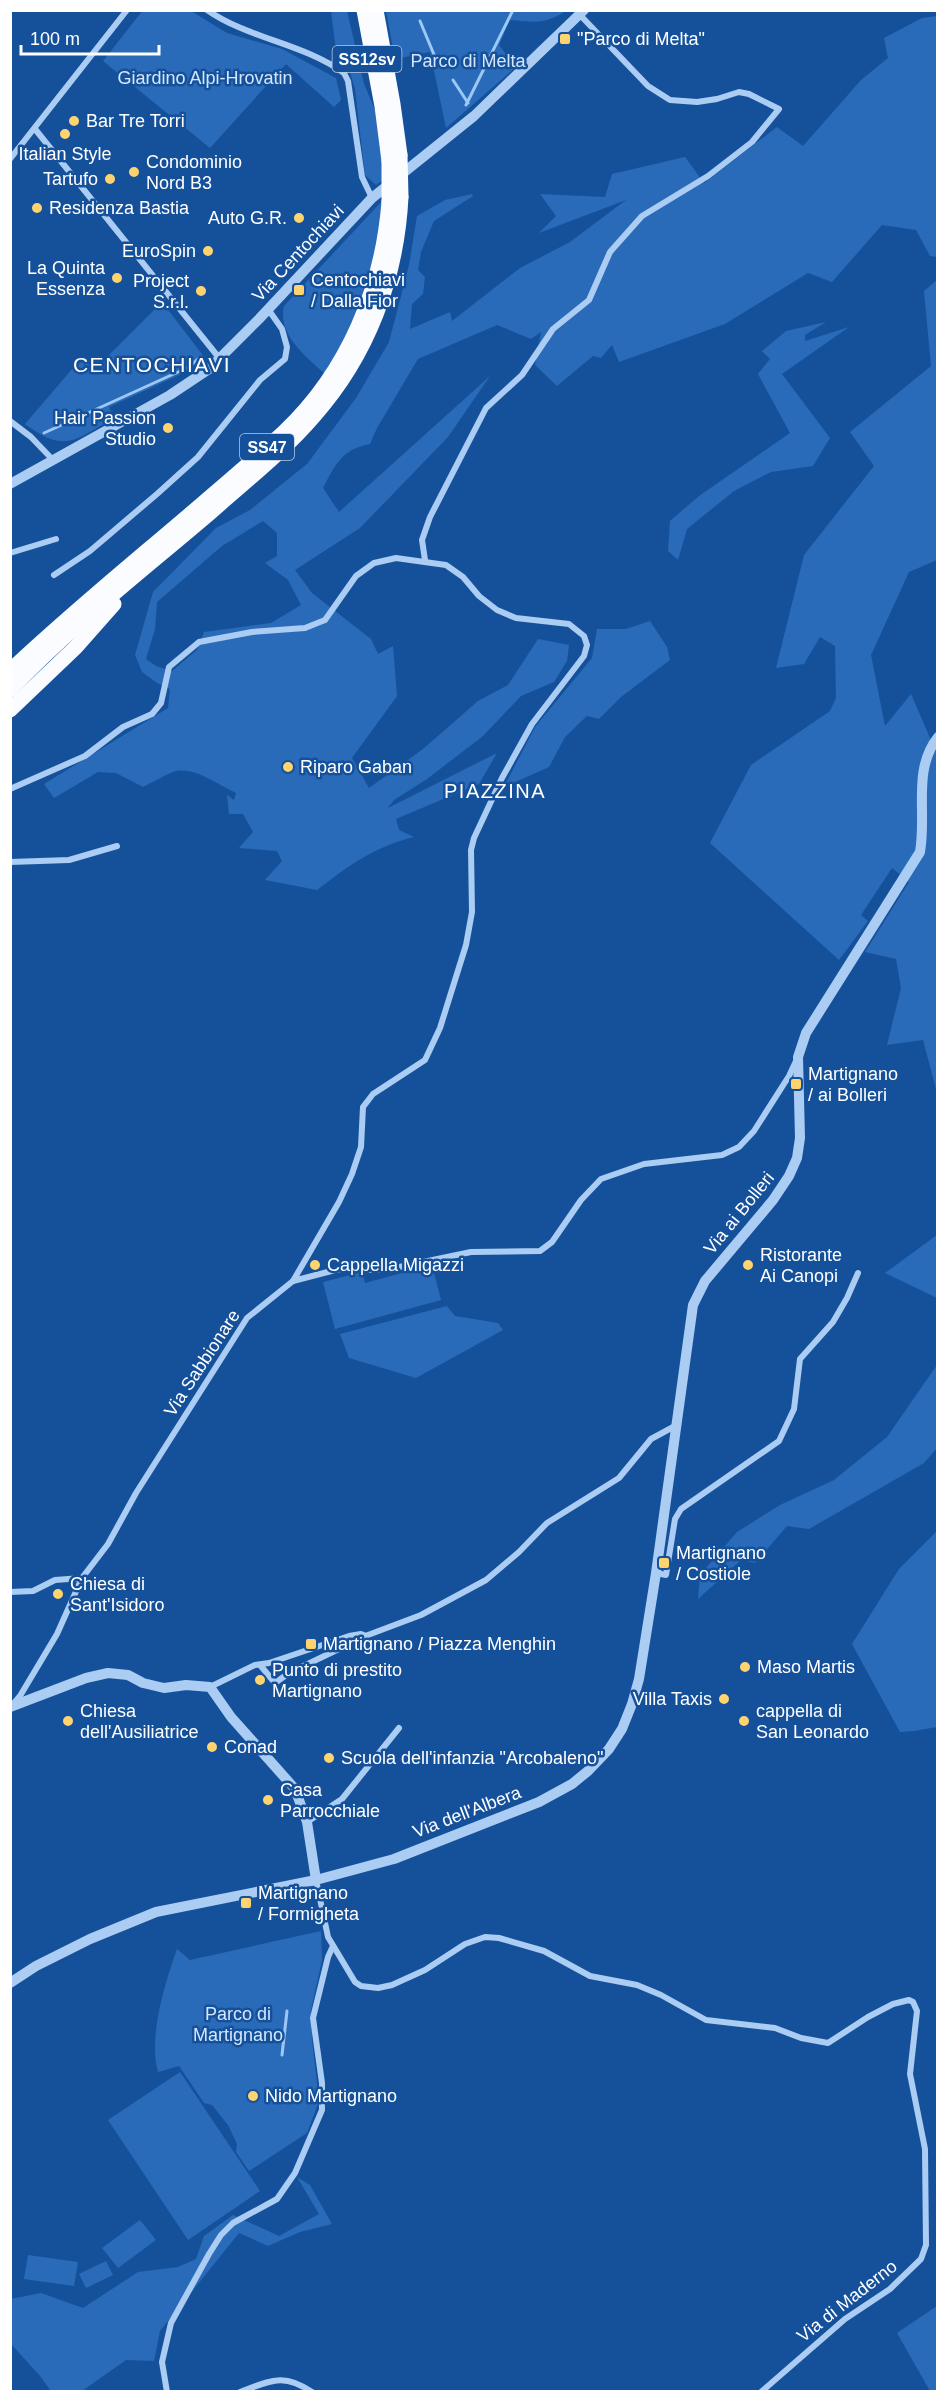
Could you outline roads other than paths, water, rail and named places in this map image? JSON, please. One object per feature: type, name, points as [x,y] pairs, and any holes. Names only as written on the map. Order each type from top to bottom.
[{"type":"highway","name":"SS12sv","points":[[353,10],[382,106]]},
{"type":"highway","name":"SS47","points":[[364,10],[382,106],[395,158]]},
{"type":"highway","name":"SS47","points":[[10,690],[88,616],[285,447],[333,393],[358,352],[383,299],[395,254],[393,104],[376,10]]},
{"type":"highway","name":"SS47","points":[[10,671],[258,455],[306,409],[344,356],[360,325],[373,292],[395,200]]},
{"type":"highway","points":[[10,710],[76,647],[152,561]]},
{"type":"highway","points":[[10,662],[27,647],[54,631]]},
{"type":"street","points":[[10,159],[127,10]]},
{"type":"street","points":[[207,10],[229,24],[291,45],[344,73],[348,81],[362,177],[372,198]]},
{"type":"street","points":[[425,560],[422,540],[430,518],[486,408],[522,375],[553,329],[589,300],[610,252],[642,216],[708,176],[753,142],[779,109],[749,94],[739,92],[697,102],[670,99],[648,86],[582,13]]},
{"type":"street","name":"Via Centochiavi","points":[[10,484],[170,395],[221,359],[372,198],[474,116],[582,13]]},
{"type":"street","points":[[35,129],[221,359]]},
{"type":"street","points":[[54,575],[90,551],[198,457],[260,380],[285,358],[288,347],[282,329],[268,309]]},
{"type":"street","points":[[10,421],[31,437],[53,460]]},
{"type":"street","points":[[10,553],[56,539]]},
{"type":"street","points":[[10,789],[85,756],[123,727],[152,714],[161,702],[169,667],[199,642],[252,632],[305,628],[325,620],[356,576],[374,563],[396,558],[425,560],[446,565],[463,577],[479,596],[496,610],[516,618],[570,624],[584,636],[587,645],[584,657],[532,724],[502,778],[474,838],[471,850],[472,912],[466,945],[440,1029],[425,1060],[372,1094],[363,1107],[361,1147],[352,1174],[339,1202],[293,1281]]},
{"type":"street","name":"Via ai Bolleri","points":[[675,1426],[693,1305],[705,1281],[773,1200],[789,1176],[800,1138],[798,1057],[806,1034],[920,852],[923,831],[924,760],[938,737]]},
{"type":"street","points":[[10,862],[69,860],[95,850],[117,846]]},
{"type":"street","name":"Via Sabbionare","points":[[10,1706],[20,1696],[57,1634],[82,1578],[108,1544],[136,1493],[247,1318],[293,1281],[339,1269],[385,1270],[471,1252],[540,1251],[552,1242],[580,1200],[601,1179],[644,1164],[722,1155],[740,1147],[754,1131],[789,1076],[798,1057]]},
{"type":"street","points":[[656,1573],[666,1575],[675,1519],[681,1509],[779,1441],[794,1409],[800,1359],[833,1322],[858,1273]]},
{"type":"street","points":[[260,1665],[275,1683],[289,1673],[366,1636],[421,1616],[486,1580],[519,1552],[547,1522],[619,1478],[651,1439],[675,1426]]},
{"type":"street","name":"Via dell'Albera","points":[[10,1983],[36,1966],[90,1939],[156,1912],[316,1880],[394,1859],[539,1802],[572,1784],[588,1771],[609,1749],[622,1730],[633,1704],[656,1573],[675,1426]]},
{"type":"street","points":[[10,1592],[33,1592],[55,1580],[82,1578]]},
{"type":"street","points":[[10,1706],[86,1678],[108,1673],[128,1676],[143,1683],[164,1688],[186,1685],[210,1687],[255,1665],[349,1636],[361,1634],[366,1636]]},
{"type":"street","points":[[210,1687],[231,1717],[295,1789],[306,1822],[316,1880]]},
{"type":"street","points":[[306,1822],[342,1799],[399,1728]]},
{"type":"street","name":"Via di Maderno","points":[[316,1880],[325,1926],[333,1946],[355,1982],[366,1988],[378,1988],[407,1980],[465,1944],[485,1937],[499,1938],[544,1951],[590,1976],[637,1985],[661,1995],[706,2020],[775,2028],[801,2038],[828,2043],[893,2004],[909,2000],[913,2002],[916,2012],[910,2074],[925,2149],[926,2174],[926,2245],[921,2259],[890,2289],[845,2319],[761,2391]]},
{"type":"street","points":[[167,2391],[162,2362],[171,2323],[209,2254],[221,2235],[233,2223],[277,2199],[295,2173],[322,2110],[322,2083],[314,2018],[328,1957],[333,1946]]},
{"type":"street","points":[[240,2391],[286,2379],[312,2391]]},
{"type":"waterway","points":[[466,105],[513,10]]},
{"type":"waterway","points":[[420,21],[435,57]]},
{"type":"waterway","points":[[453,80],[468,103]]},
{"type":"waterway","points":[[44,433],[189,367],[199,358]]},
{"type":"waterway","points":[[282,2055],[287,2011]]},
{"type":"place","name":"\"Parco di Melta\"","points":[[565,39]]},
{"type":"place","name":"Bar Tre Torri","points":[[74,121]]},
{"type":"place","name":"Italian Style","points":[[65,134]]},
{"type":"place","name":"Condominio Nord B3","points":[[134,172]]},
{"type":"place","name":"Tartufo","points":[[110,179]]},
{"type":"place","name":"Residenza Bastia","points":[[37,208]]},
{"type":"place","name":"Auto G.R.","points":[[299,218]]},
{"type":"place","name":"EuroSpin","points":[[208,251]]},
{"type":"place","name":"La Quinta Essenza","points":[[117,278]]},
{"type":"place","name":"Centochiavi / Dalla Fior","points":[[299,290]]},
{"type":"place","name":"Project S.r.l.","points":[[201,291]]},
{"type":"place","name":"Hair Passion Studio","points":[[168,428]]},
{"type":"place","name":"Riparo Gaban","points":[[288,767]]},
{"type":"place","name":"Martignano / ai Bolleri","points":[[796,1084]]},
{"type":"place","name":"Cappella Migazzi","points":[[315,1265]]},
{"type":"place","name":"Ristorante Ai Canopi","points":[[748,1265]]},
{"type":"place","name":"Martignano / Costiole","points":[[664,1563]]},
{"type":"place","name":"Chiesa di Sant'Isidoro","points":[[58,1594]]},
{"type":"place","name":"Martignano / Piazza Menghin","points":[[311,1644]]},
{"type":"place","name":"Maso Martis","points":[[745,1667]]},
{"type":"place","name":"Punto di prestito Martignano","points":[[260,1680]]},
{"type":"place","name":"Villa Taxis","points":[[724,1699]]},
{"type":"place","name":"Chiesa dell'Ausiliatrice","points":[[68,1721]]},
{"type":"place","name":"cappella di San Leonardo","points":[[744,1721]]},
{"type":"place","name":"Conad","points":[[212,1747]]},
{"type":"place","name":"Scuola dell'infanzia \"Arcobaleno\"","points":[[329,1758]]},
{"type":"place","name":"Casa Parrocchiale","points":[[268,1800]]},
{"type":"place","name":"Martignano / Formigheta","points":[[246,1903]]},
{"type":"place","name":"Nido Martignano","points":[[253,2096]]},
{"type":"district","name":"CENTOCHIAVI","points":[[152,364]]},
{"type":"district","name":"PIAZZINA","points":[[495,791]]},
{"type":"park label","name":"Parco di Melta","points":[[468,61]]},
{"type":"park label","name":"Giardino Alpi-Hrovatin","points":[[205,78]]},
{"type":"park label","name":"Parco di Martignano","points":[[238,2024]]}]
